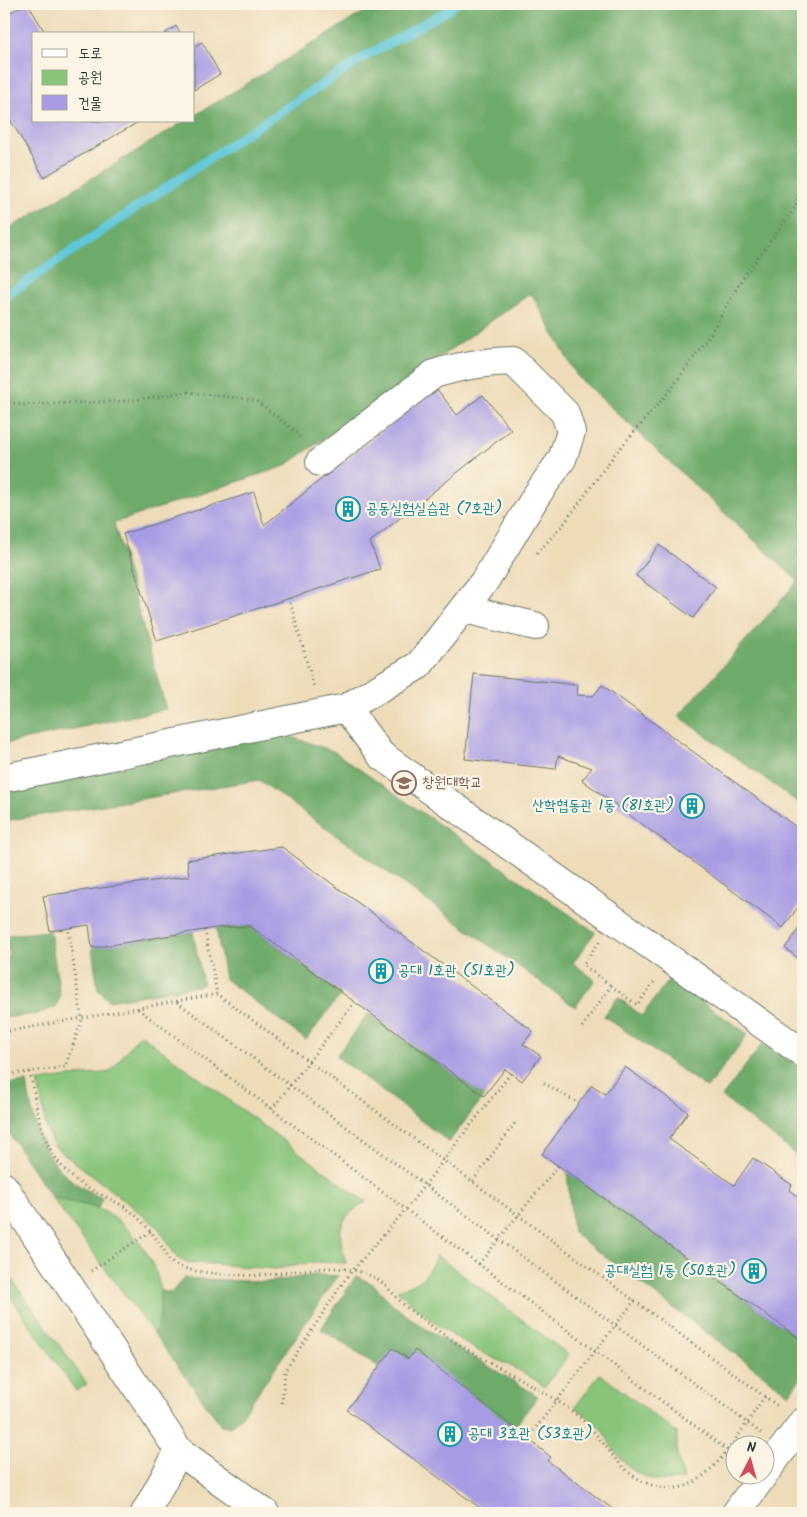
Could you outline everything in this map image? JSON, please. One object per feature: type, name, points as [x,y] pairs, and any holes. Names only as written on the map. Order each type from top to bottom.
[{"type":"street","points":[[4,778],[333,710],[419,665],[486,579],[536,496],[562,459],[571,432],[565,413],[513,361],[480,362],[434,374],[320,462]]},
{"type":"street","points":[[464,609],[535,626]]},
{"type":"street","points":[[333,710],[381,755],[803,1053]]},
{"type":"street","points":[[4,1187],[180,1451],[264,1513]]},
{"type":"street","points":[[774,1461],[803,1422]]},
{"type":"street","points":[[145,1513],[180,1451]]},
{"type":"street","points":[[736,1513],[757,1484]]},
{"type":"path","points":[[530,560],[563,525],[615,454],[689,364],[711,333],[744,276],[795,208],[803,180]]},
{"type":"path","points":[[4,402],[22,406],[126,401],[187,392],[255,400],[295,431],[320,462]]},
{"type":"path","points":[[290,598],[333,710]]},
{"type":"path","points":[[614,920],[583,965],[637,1005],[670,960]]},
{"type":"path","points":[[4,1075],[64,1067],[82,1020],[68,928]]},
{"type":"path","points":[[205,930],[216,994],[788,1414],[803,1422]]},
{"type":"path","points":[[582,1026],[611,986]]},
{"type":"path","points":[[4,1032],[82,1020],[216,994]]},
{"type":"path","points":[[176,1002],[783,1449]]},
{"type":"path","points":[[272,1109],[354,1003]]},
{"type":"path","points":[[138,1009],[724,1448]]},
{"type":"path","points":[[30,1072],[42,1135],[54,1155],[81,1184],[120,1204],[151,1231],[170,1261],[185,1269],[268,1276],[325,1268],[353,1270],[373,1277],[386,1286],[402,1303],[443,1334],[526,1381],[588,1424],[621,1468],[640,1480],[659,1487],[676,1488],[707,1475],[724,1454]]},
{"type":"path","points":[[282,1403],[285,1371],[353,1270],[406,1209],[511,1073]]},
{"type":"path","points":[[544,1083],[578,1104]]},
{"type":"path","points":[[473,1181],[515,1123]]},
{"type":"path","points":[[479,1264],[558,1166]]},
{"type":"path","points":[[69,1285],[151,1231]]},
{"type":"path","points":[[527,1439],[558,1402],[635,1300]]},
{"type":"path","points":[[738,1434],[766,1396]]},
{"type":"green space","points":[[377,4],[803,4],[803,806],[679,716],[798,581],[577,376],[531,293],[285,466],[114,523],[166,709],[4,744],[4,232],[183,122],[195,122],[195,115]]},
{"type":"green space","points":[[265,736],[289,736],[333,751],[595,932],[573,963],[595,980],[575,1007],[259,780],[4,821],[4,793]]},
{"type":"green space","points":[[250,926],[341,994],[306,1040],[225,979],[216,928]]},
{"type":"green space","points":[[50,931],[60,996],[56,1007],[37,1014],[4,1018],[4,957],[9,956],[6,935]]},
{"type":"green space","points":[[193,932],[203,985],[109,1001],[98,990],[92,948]]},
{"type":"green space","points":[[669,979],[748,1034],[707,1088],[604,1016],[618,997],[642,1016]]},
{"type":"green space","points":[[368,1014],[484,1096],[449,1142],[336,1056]]},
{"type":"green space","points":[[140,1034],[366,1202],[349,1215],[341,1227],[341,1242],[346,1263],[315,1262],[275,1269],[186,1262],[177,1258],[158,1227],[53,1145],[46,1127],[38,1081],[110,1072]]},
{"type":"green space","points":[[762,1044],[803,1069],[803,1160],[722,1097]]},
{"type":"green space","points":[[27,1082],[34,1120],[47,1152],[68,1177],[102,1198],[98,1208],[52,1198],[4,1126],[4,1085]]},
{"type":"green space","points":[[567,1172],[803,1341],[803,1375],[789,1394],[573,1233]]},
{"type":"green space","points":[[52,1198],[81,1202],[97,1208],[113,1217],[141,1244],[158,1278],[161,1297],[160,1316],[155,1335]]},
{"type":"green space","points":[[436,1255],[569,1355],[544,1387],[521,1371],[455,1337],[425,1315],[397,1290],[412,1285],[422,1278]]},
{"type":"green space","points":[[6,1271],[87,1384],[76,1391],[4,1288],[4,1273]]},
{"type":"green space","points":[[316,1275],[338,1276],[241,1417],[231,1427],[221,1425],[155,1335],[160,1317],[160,1291],[171,1293],[184,1278],[267,1282]]},
{"type":"green space","points":[[356,1276],[373,1284],[397,1308],[418,1324],[538,1396],[513,1429],[415,1351],[408,1359],[379,1367],[321,1329]]},
{"type":"green space","points":[[600,1374],[677,1433],[677,1456],[684,1479],[674,1481],[655,1480],[630,1468],[616,1453],[599,1427],[575,1407]]},
{"type":"building","points":[[28,4],[45,32],[32,32],[32,122],[138,122],[44,177],[4,109],[4,16]]},
{"type":"building","points":[[176,26],[180,32],[167,32]]},
{"type":"building","points":[[202,42],[220,74],[195,89],[195,46]]},
{"type":"building","name":"공동실험실습관 (7호관)","points":[[436,388],[457,415],[483,395],[511,430],[370,542],[380,569],[157,641],[123,534],[254,492],[264,525]]},
{"type":"building","points":[[659,545],[716,587],[693,618],[636,576]]},
{"type":"building","name":"산학협동관 1동 (81호관)","points":[[474,674],[578,685],[577,695],[593,696],[602,685],[803,832],[803,900],[783,928],[582,780],[592,768],[558,756],[556,769],[465,759]]},
{"type":"building","name":"공대 1호관 (51호관)","points":[[282,847],[533,1031],[523,1044],[541,1056],[522,1081],[505,1069],[484,1096],[250,926],[216,928],[92,948],[89,925],[50,931],[43,896],[189,876],[187,860]]},
{"type":"building","points":[[803,923],[803,962],[785,948]]},
{"type":"building","name":"공대실험 1동 (50호관)","points":[[625,1067],[688,1112],[669,1139],[734,1185],[753,1158],[792,1185],[789,1190],[803,1201],[803,1341],[542,1154],[592,1085],[605,1094]]},
{"type":"building","name":"공대 3호관 (53호관)","points":[[393,1348],[408,1359],[415,1350],[551,1457],[548,1461],[618,1513],[487,1513],[347,1410]]},
{"type":"waterway","points":[[4,297],[247,133],[368,55],[450,9],[455,4]]},
{"type":"place","name":"공동실험실습관 (7호관)","points":[[348,509]]},
{"type":"place","name":"창원대학교","points":[[404,783]]},
{"type":"place","name":"산학협동관 1동 (81호관)","points":[[692,806]]},
{"type":"place","name":"공대 1호관 (51호관)","points":[[381,971]]},
{"type":"place","name":"공대실험 1동 (50호관)","points":[[754,1271]]},
{"type":"place","name":"공대 3호관 (53호관)","points":[[450,1434]]}]
